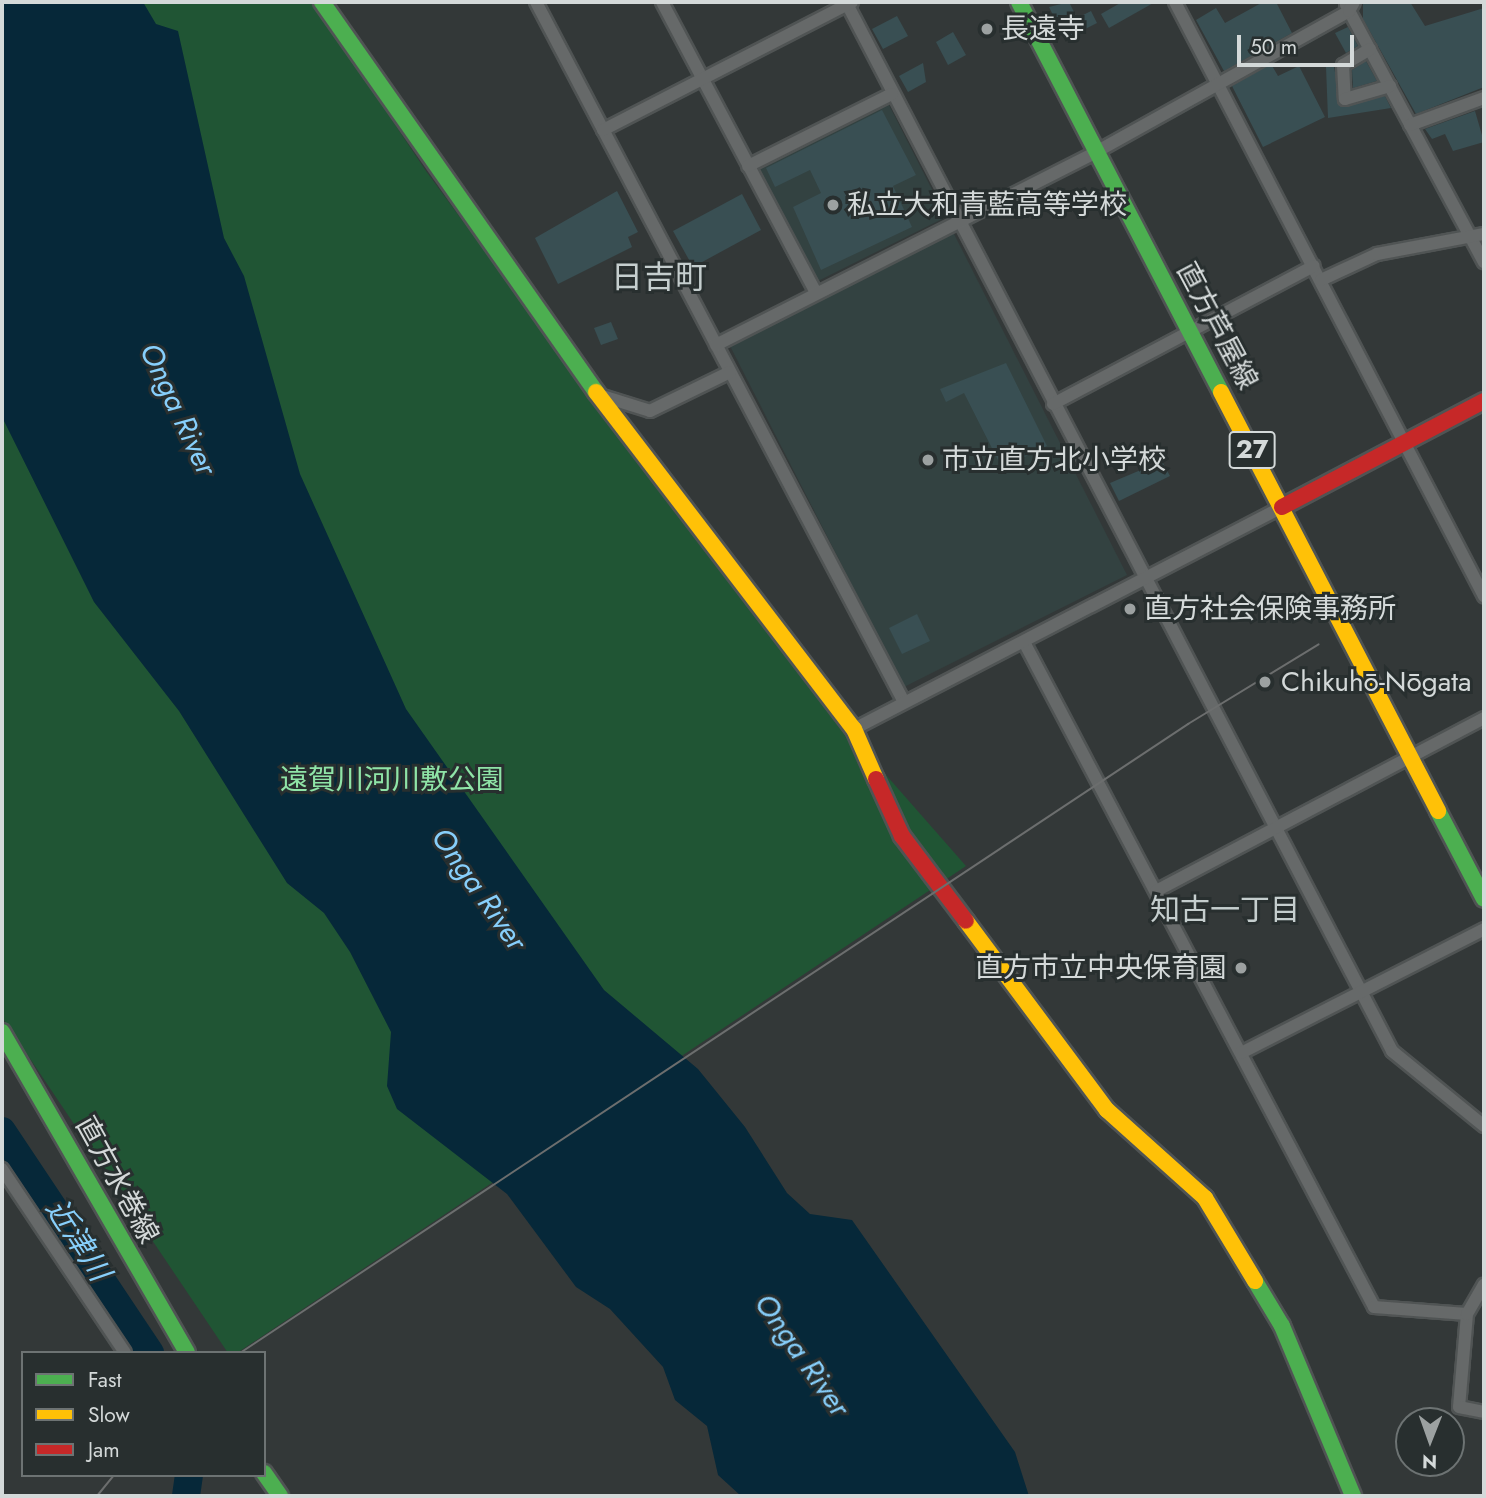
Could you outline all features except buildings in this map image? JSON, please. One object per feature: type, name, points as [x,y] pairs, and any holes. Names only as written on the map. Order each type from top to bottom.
[{"type":"street","points":[[322,2],[598,396],[854,729],[902,836],[1107,1110],[1205,1198],[1287,1337],[1353,1496]]},
{"type":"street","points":[[536,2],[904,702]]},
{"type":"street","points":[[662,2],[816,293]]},
{"type":"street","name":"直方芦屋線","points":[[1019,2],[1484,899]]},
{"type":"street","points":[[1175,2],[1484,596]]},
{"type":"street","points":[[603,130],[848,3],[957,222],[1143,581],[1392,1051],[1484,1126]]},
{"type":"street","points":[[716,345],[1096,152],[1219,85],[1349,5],[1410,125],[1478,236],[1484,262]]},
{"type":"street","points":[[1370,49],[1343,65],[1345,99],[1390,86]]},
{"type":"street","points":[[748,166],[892,93]]},
{"type":"street","points":[[1410,125],[1484,98]]},
{"type":"street","points":[[1321,280],[1377,254],[1478,236]]},
{"type":"street","points":[[1053,404],[1314,266]]},
{"type":"street","points":[[598,396],[650,411],[730,372]]},
{"type":"street","points":[[854,729],[1143,581],[1484,401]]},
{"type":"street","points":[[1024,642],[1374,1307],[1467,1314]]},
{"type":"street","points":[[1156,891],[1484,718]]},
{"type":"street","points":[[1241,1053],[1484,929]]},
{"type":"street","name":"直方水巻線","points":[[2,1032],[186,1351]]},
{"type":"street","points":[[2,1169],[124,1351]]},
{"type":"street","points":[[1484,1285],[1467,1314],[1459,1407],[1484,1412]]},
{"type":"street","points":[[266,1476],[279,1496]]},
{"type":"shaded area","points":[[888,103],[946,217],[816,282],[758,167]]},
{"type":"shaded area","name":"市立直方北小学校","points":[[953,232],[1127,575],[904,687],[729,344]]},
{"type":"green space","name":"遠賀川河川敷公園","points":[[2,2],[313,2],[426,171],[589,393],[836,718],[966,866],[240,1351],[227,1351],[2,1017]]},
{"type":"water","name":"Onga River","points":[[2,2],[143,2],[156,24],[178,31],[224,238],[244,276],[300,474],[406,709],[604,990],[698,1069],[745,1127],[787,1193],[810,1214],[852,1220],[1015,1452],[1029,1496],[741,1496],[718,1475],[707,1426],[675,1400],[663,1367],[610,1309],[576,1287],[507,1194],[397,1109],[387,1086],[391,1032],[350,952],[324,913],[287,883],[179,711],[94,602],[2,417]]},
{"type":"waterway","name":"近津川","points":[[2,1131],[149,1351]]},
{"type":"waterway","name":"近津川","points":[[186,1496],[189,1477]]},
{"type":"tram line","points":[[243,1351],[1188,724],[1319,644]]},
{"type":"tram line","points":[[97,1496],[112,1477]]},
{"type":"traffic: fast","points":[[322,2],[596,392]]},
{"type":"traffic: fast","points":[[1019,2],[1221,392]]},
{"type":"traffic: fast","points":[[1438,811],[1484,899]]},
{"type":"traffic: fast","points":[[2,1032],[186,1351]]},
{"type":"traffic: fast","points":[[1255,1281],[1282,1326],[1353,1496]]},
{"type":"traffic: fast","points":[[266,1476],[280,1496]]},
{"type":"traffic: slow","points":[[596,392],[854,729],[876,779]]},
{"type":"traffic: slow","points":[[1221,392],[1438,811]]},
{"type":"traffic: slow","points":[[966,921],[1107,1110],[1205,1198],[1255,1281]]},
{"type":"traffic: jam","points":[[1282,507],[1484,401]]},
{"type":"traffic: jam","points":[[876,779],[902,836],[966,921]]},
{"type":"place","name":"長遠寺","points":[[987,29]]},
{"type":"place","name":"私立大和青藍高等学校","points":[[833,205]]},
{"type":"place","name":"市立直方北小学校","points":[[928,460]]},
{"type":"place","name":"直方社会保険事務所","points":[[1130,609]]},
{"type":"place","name":"Chikuhō-Nōgata","points":[[1265,682]]},
{"type":"place","name":"直方市立中央保育園","points":[[1241,968]]},
{"type":"district","name":"日吉町","points":[[659,277]]},
{"type":"district","name":"知古一丁目","points":[[1225,910]]}]
